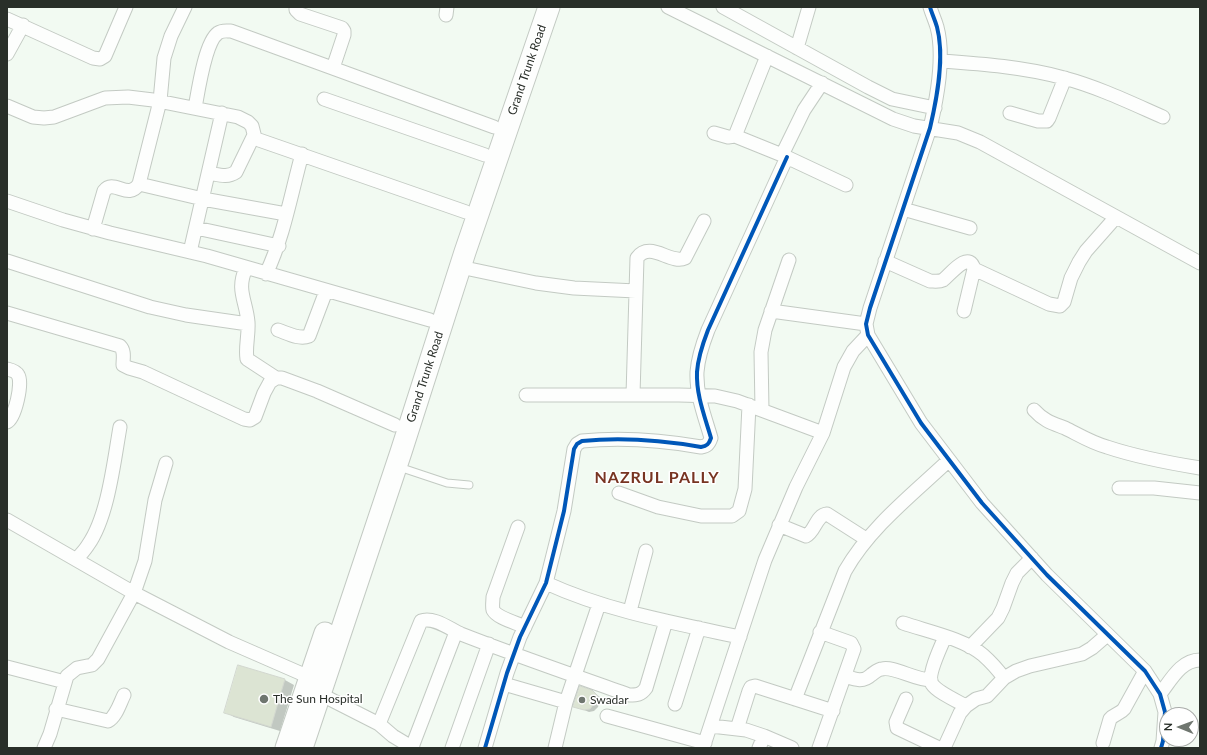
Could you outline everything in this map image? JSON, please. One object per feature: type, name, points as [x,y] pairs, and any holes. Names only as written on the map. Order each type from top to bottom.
[{"type":"main road","name":"Grand Trunk Road","points":[[302,748],[317,685],[396,425],[534,7]]},
{"type":"main road","name":"Grand Trunk Road","points":[[286,748],[317,685],[397,466],[460,267],[549,7]]},
{"type":"street","points":[[7,19],[93,58],[100,59],[105,56],[126,7]]},
{"type":"street","points":[[94,229],[106,188],[112,187],[132,191],[136,190],[139,184],[160,101],[164,58],[171,36],[185,7]]},
{"type":"street","points":[[296,7],[296,10],[300,14],[342,28],[344,31],[333,68]]},
{"type":"street","points":[[668,7],[893,118],[914,126],[958,133],[980,142],[1200,263]]},
{"type":"street","points":[[723,7],[892,99],[935,108]]},
{"type":"street","points":[[797,48],[809,7]]},
{"type":"street","points":[[607,716],[704,745],[765,560],[796,487],[823,433],[844,367],[867,330],[870,308],[930,128],[935,108],[941,61],[937,28],[930,7]]},
{"type":"street","points":[[7,54],[23,25]]},
{"type":"street","points":[[195,108],[200,78],[212,42],[217,33],[223,31],[238,33],[494,127]]},
{"type":"street","points":[[735,136],[767,56]]},
{"type":"street","points":[[941,61],[995,65],[1034,71],[1065,78],[1163,116]]},
{"type":"street","points":[[1010,113],[1047,121],[1050,118],[1065,78]]},
{"type":"street","points":[[486,748],[514,654],[546,583],[562,517],[574,449],[577,444],[582,441],[626,439],[706,446],[710,443],[711,438],[698,395],[697,372],[701,351],[708,330],[804,110],[822,83]]},
{"type":"street","points":[[7,106],[33,117],[44,118],[54,117],[105,98],[128,97],[160,101],[222,113],[238,117],[248,122],[252,126],[254,135],[259,140],[466,212]]},
{"type":"street","points":[[324,100],[485,155]]},
{"type":"street","points":[[190,252],[222,113]]},
{"type":"street","points":[[714,133],[728,137],[735,136],[785,156],[846,184]]},
{"type":"street","points":[[209,173],[231,176],[236,172],[254,135]]},
{"type":"street","points":[[266,274],[278,246],[302,154]]},
{"type":"street","points":[[139,184],[203,199],[286,214]]},
{"type":"street","points":[[7,203],[94,229],[190,252],[430,320]]},
{"type":"street","points":[[903,209],[970,228]]},
{"type":"street","points":[[885,261],[930,281],[936,282],[942,280],[960,264],[969,262],[973,264],[974,268],[1049,304],[1060,306],[1064,302],[1071,278],[1079,262],[1086,251],[1116,217]]},
{"type":"street","points":[[633,395],[637,258],[640,253],[652,252],[676,260],[685,258],[704,221]]},
{"type":"street","points":[[196,228],[278,246]]},
{"type":"street","points":[[762,410],[761,352],[765,330],[789,260]]},
{"type":"street","points":[[7,261],[150,307],[186,315],[248,324]]},
{"type":"street","points":[[460,267],[574,288],[636,291]]},
{"type":"street","points":[[246,268],[241,286],[248,324],[247,359],[276,378],[282,378],[317,391],[396,425]]},
{"type":"street","points":[[964,311],[974,268]]},
{"type":"street","points":[[278,330],[299,337],[309,336],[326,291]]},
{"type":"street","points":[[771,311],[867,330],[921,423],[982,503],[1032,558],[1107,635],[1145,671],[1160,694],[1165,712],[1163,741],[1161,748]]},
{"type":"street","points":[[7,313],[120,346],[124,353],[123,365],[143,372],[244,419],[250,420],[256,417],[264,393],[270,382],[276,378]]},
{"type":"street","points":[[7,369],[15,372],[19,376],[20,383],[13,416],[7,422]]},
{"type":"street","points":[[526,394],[698,395],[730,399],[823,433]]},
{"type":"street","points":[[619,493],[658,507],[701,516],[732,516],[739,511],[745,489],[748,405]]},
{"type":"street","points":[[1034,410],[1040,417],[1048,422],[1065,428],[1085,439],[1107,448],[1164,462],[1200,468]]},
{"type":"street","points":[[76,560],[89,545],[98,528],[112,477],[120,427]]},
{"type":"street","points":[[795,699],[820,632],[845,571],[854,554],[866,539],[949,460]]},
{"type":"street","points":[[44,748],[50,734],[66,676],[77,668],[92,665],[98,660],[134,593],[145,561],[155,500],[166,463]]},
{"type":"street","points":[[1119,488],[1154,488],[1200,493]]},
{"type":"street","points":[[779,525],[806,536],[809,535],[820,517],[828,514],[866,539]]},
{"type":"street","points":[[7,520],[134,593],[317,685],[379,724],[393,736],[412,748],[456,632]]},
{"type":"street","points":[[518,527],[493,597],[492,605],[493,610],[497,615],[525,627]]},
{"type":"street","points":[[630,611],[646,551]]},
{"type":"street","points":[[970,647],[998,618],[1017,573],[1032,558]]},
{"type":"street","points":[[546,583],[599,604],[666,621],[740,637]]},
{"type":"street","points":[[555,748],[574,675],[599,604]]},
{"type":"street","points":[[379,724],[421,622],[425,620],[434,622],[514,654],[629,695],[637,695],[642,693],[646,688],[666,621]]},
{"type":"street","points":[[903,623],[945,637],[983,654],[1004,678]]},
{"type":"street","points":[[675,704],[699,628]]},
{"type":"street","points":[[819,748],[853,653],[853,646],[851,643],[820,632]]},
{"type":"street","points":[[944,748],[960,713],[966,706],[976,699],[987,696],[1004,678],[1016,671],[1030,666],[1082,654],[1092,648],[1107,635]]},
{"type":"street","points":[[945,637],[934,664],[930,680],[937,689],[966,706]]},
{"type":"street","points":[[452,748],[488,644]]},
{"type":"street","points":[[1160,694],[1182,666],[1188,661],[1200,660]]},
{"type":"street","points":[[7,667],[65,682]]},
{"type":"street","points":[[845,676],[864,680],[868,679],[874,672],[882,668],[923,680],[930,680]]},
{"type":"street","points":[[1103,743],[1110,719],[1121,713],[1124,709],[1145,671]]},
{"type":"street","points":[[504,684],[566,702]]},
{"type":"street","points":[[737,728],[749,691],[751,687],[756,686],[833,711]]},
{"type":"street","points":[[56,709],[108,721],[113,716],[124,695]]},
{"type":"street","points":[[906,699],[896,722],[897,728],[939,748]]},
{"type":"street","points":[[711,726],[737,728],[762,742],[792,748]]},
{"type":"lane","points":[[397,466],[447,483],[469,485]]},
{"type":"building","points":[[238,665],[285,679],[271,727],[224,713]]},
{"type":"building","name":"Swadar","points":[[580,686],[592,690],[597,695],[594,704],[590,709],[584,710],[573,707]]},
{"type":"cycle path","points":[[930,7],[937,27],[940,51],[939,78],[935,104],[930,128],[870,308],[866,324],[868,335],[921,423],[982,503],[1047,575],[1145,671],[1160,694],[1165,712],[1163,741],[1161,748]]},
{"type":"cycle path","points":[[485,748],[507,673],[520,637],[546,583],[564,511],[574,449],[577,444],[582,441],[627,439],[701,447],[709,442],[711,438],[701,406],[697,381],[701,350],[708,330],[787,157]]},
{"type":"place","name":"The Sun Hospital","points":[[264,699]]},
{"type":"place","name":"Swadar","points":[[582,700]]},
{"type":"district","name":"NAZRUL PALLY","points":[[657,478]]}]
